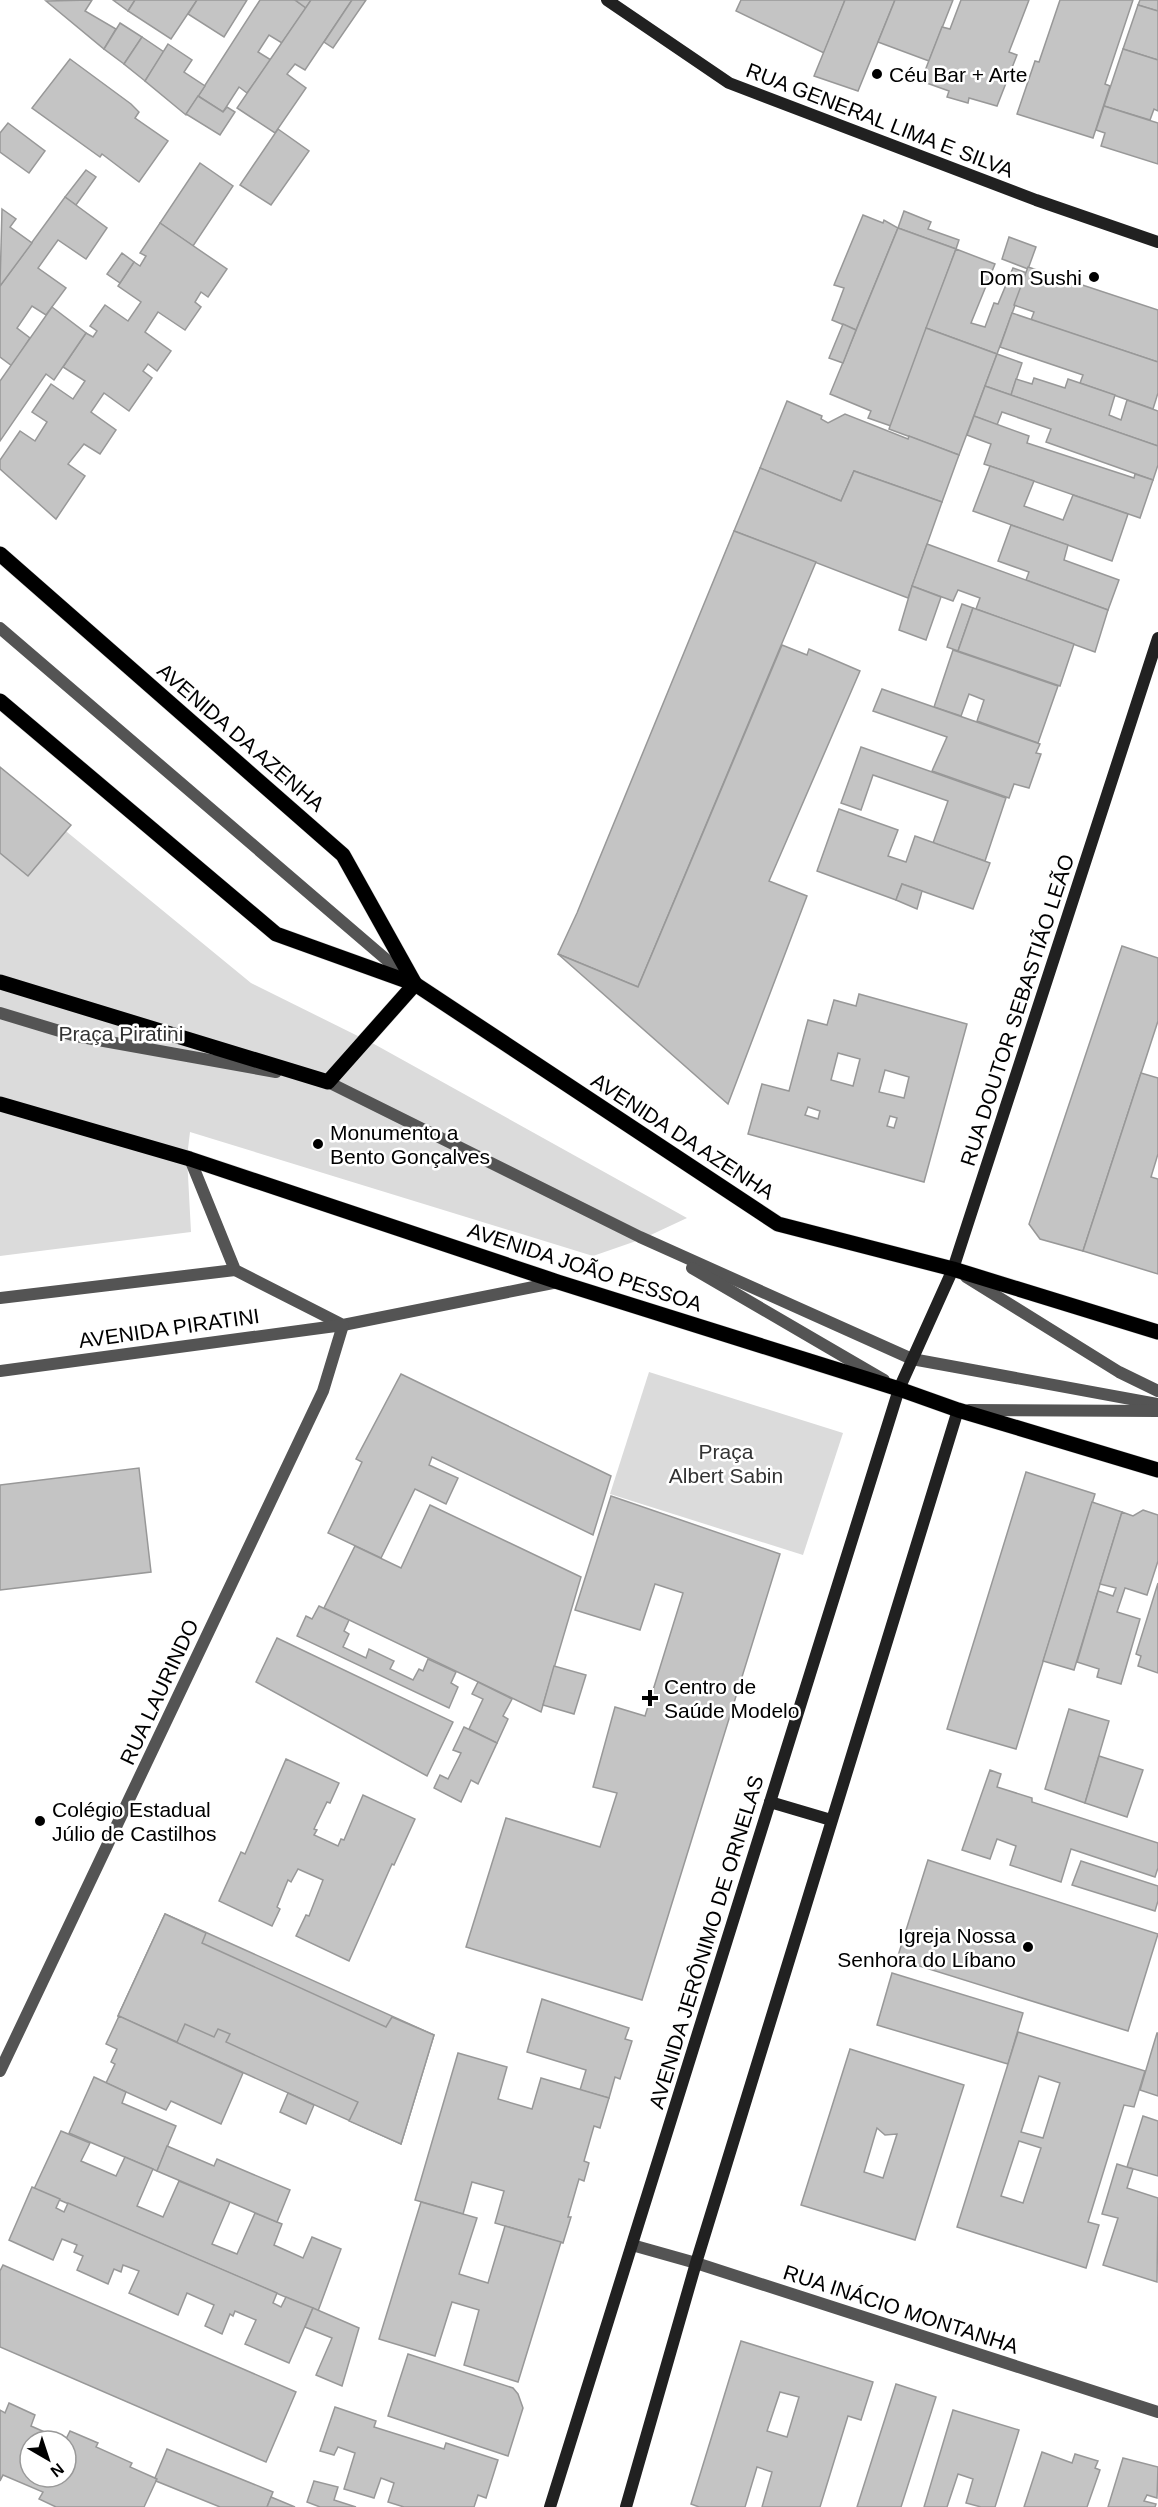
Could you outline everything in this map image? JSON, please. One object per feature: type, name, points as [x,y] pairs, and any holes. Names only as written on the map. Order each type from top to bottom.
[{"type":"main road","name":"AVENIDA DA AZENHA","points":[[0,554],[343,855],[415,984]]},
{"type":"main road","name":"AVENIDA DA AZENHA","points":[[0,701],[276,934],[415,984],[778,1224],[953,1269]]},
{"type":"main road","points":[[0,982],[328,1082],[415,984]]},
{"type":"main road","name":"AVENIDA JOÃO PESSOA","points":[[0,1104],[190,1159],[558,1282],[899,1389],[958,1410],[1158,1470]]},
{"type":"main road","points":[[953,1269],[1158,1332]]},
{"type":"street","name":"RUA GENERAL LIMA E SILVA","points":[[607,0],[729,83],[1036,200],[1158,242]]},
{"type":"street","points":[[0,628],[415,984]]},
{"type":"street","name":"RUA DOUTOR SEBASTIÃO LEÃO","points":[[899,1389],[953,1269],[1158,638]]},
{"type":"street","points":[[0,1013],[76,1036],[328,1082],[640,1237],[912,1359],[1158,1404]]},
{"type":"street","points":[[0,1298],[235,1270],[190,1159]]},
{"type":"street","points":[[640,1237],[899,1389]]},
{"type":"street","points":[[953,1269],[1119,1372],[1158,1391]]},
{"type":"street","name":"AVENIDA PIRATINI","points":[[235,1270],[344,1325]]},
{"type":"street","name":"AVENIDA PIRATINI","points":[[0,1371],[344,1325],[558,1282]]},
{"type":"street","name":"RUA LAURINDO","points":[[0,2071],[323,1391],[344,1325]]},
{"type":"street","name":"AVENIDA JERÔNIMO DE ORNELAS","points":[[550,2507],[899,1389]]},
{"type":"street","points":[[626,2507],[696,2263],[958,1410],[1158,1411]]},
{"type":"street","points":[[770,1802],[831,1820]]},
{"type":"street","name":"RUA INÁCIO MONTANHA","points":[[632,2245],[696,2263],[1158,2412]]},
{"type":"green space","name":"Praça Piratini","points":[[0,777],[251,983],[374,1044],[687,1218],[642,1239],[593,1256],[190,1132],[187,1157],[191,1232],[0,1256]]},
{"type":"green space","name":"Praça Albert Sabin","points":[[649,1372],[843,1433],[803,1555],[610,1494]]},
{"type":"building","points":[[92,0],[85,11],[116,29],[104,49],[46,1]]},
{"type":"building","points":[[113,0],[135,0],[128,11]]},
{"type":"building","points":[[135,0],[197,0],[171,39],[128,11]]},
{"type":"building","points":[[197,0],[247,0],[224,37],[188,14]]},
{"type":"building","points":[[260,0],[295,0],[306,8],[282,43],[269,35],[258,52],[271,60],[247,93],[239,87],[223,112],[198,96]]},
{"type":"building","points":[[295,0],[311,0],[306,8]]},
{"type":"building","points":[[311,0],[352,0],[305,70],[295,64],[287,74],[306,88],[275,133],[237,108]]},
{"type":"building","points":[[352,0],[366,0],[333,48],[324,42]]},
{"type":"building","points":[[741,0],[845,0],[824,53],[736,11]]},
{"type":"building","points":[[845,0],[895,0],[858,91],[814,76]]},
{"type":"building","points":[[895,0],[953,0],[929,61],[878,42]]},
{"type":"building","points":[[961,0],[1029,0],[1009,52],[1017,55],[997,106],[969,98],[968,103],[947,97],[949,91],[921,81],[942,27],[950,29]]},
{"type":"building","points":[[1060,0],[1133,0],[1105,84],[1110,86],[1093,138],[1017,114],[1035,61],[1039,62]]},
{"type":"building","points":[[1140,0],[1158,0],[1158,11],[1138,5]]},
{"type":"building","points":[[1138,5],[1158,11],[1158,60],[1123,49]]},
{"type":"building","points":[[120,23],[142,37],[124,64],[104,49]]},
{"type":"building","points":[[142,37],[164,52],[145,81],[124,64]]},
{"type":"building","points":[[168,44],[192,60],[184,72],[205,86],[186,115],[145,81]]},
{"type":"building","points":[[1123,49],[1158,60],[1158,111],[1154,109],[1150,120],[1104,106]]},
{"type":"building","points":[[70,59],[131,104],[139,112],[135,118],[168,141],[139,182],[102,154],[100,157],[32,108]]},
{"type":"building","points":[[198,96],[223,112],[227,107],[235,112],[220,135],[186,114]]},
{"type":"building","points":[[1104,106],[1158,123],[1158,164],[1101,146],[1105,133],[1096,130]]},
{"type":"building","points":[[8,123],[45,151],[29,173],[0,152],[0,133]]},
{"type":"building","points":[[278,129],[309,151],[271,205],[240,185]]},
{"type":"building","points":[[200,163],[233,186],[193,246],[160,223]]},
{"type":"building","points":[[86,170],[96,177],[76,205],[65,197]]},
{"type":"building","points":[[65,197],[107,228],[86,259],[58,240],[38,268],[66,288],[46,315],[32,306],[17,328],[30,338],[12,366],[0,357],[0,286]]},
{"type":"building","points":[[2,209],[16,219],[10,227],[32,243],[0,286]]},
{"type":"building","points":[[904,211],[931,222],[928,229],[959,240],[956,249],[898,228]]},
{"type":"building","points":[[863,215],[883,223],[884,220],[898,228],[856,330],[832,320],[844,288],[834,285]]},
{"type":"building","points":[[160,223],[227,269],[208,297],[201,292],[195,302],[201,307],[185,330],[158,312],[145,332],[171,351],[157,371],[148,364],[143,371],[152,378],[129,411],[104,393],[91,412],[116,430],[100,454],[84,444],[68,464],[85,476],[56,519],[0,469],[0,460],[20,431],[35,441],[47,422],[32,412],[51,384],[73,399],[85,381],[63,367],[86,333],[93,337],[97,331],[90,326],[105,305],[128,321],[141,302],[118,286],[134,262],[140,266],[146,256],[140,253]]},
{"type":"building","points":[[898,228],[956,249],[891,426],[868,418],[871,411],[830,394]]},
{"type":"building","points":[[1009,237],[1036,247],[1028,269],[1002,259]]},
{"type":"building","points":[[956,249],[995,264],[971,323],[985,327],[994,303],[998,304],[1013,268],[1027,273],[997,354],[926,328]]},
{"type":"building","points":[[122,253],[134,262],[120,283],[107,274]]},
{"type":"building","points":[[1028,267],[1158,310],[1158,362],[1031,320],[1034,312],[1014,305]]},
{"type":"building","points":[[52,307],[86,333],[54,380],[46,374],[0,441],[0,381]]},
{"type":"building","points":[[1012,313],[1158,362],[1158,393],[1153,409],[1080,383],[1083,375],[1000,347]]},
{"type":"building","points":[[843,324],[856,330],[843,363],[829,358]]},
{"type":"building","points":[[926,328],[997,354],[959,455],[889,429]]},
{"type":"building","points":[[997,354],[1022,363],[1011,395],[985,386]]},
{"type":"building","points":[[1034,378],[1065,388],[1068,379],[1115,395],[1109,415],[1121,420],[1127,400],[1158,411],[1158,446],[1011,395],[1016,379],[1032,384]]},
{"type":"building","points":[[985,386],[1158,446],[1158,465],[1153,480],[1046,442],[1051,429],[1002,412],[997,425],[974,416]]},
{"type":"building","points":[[787,401],[822,416],[821,419],[828,423],[845,414],[908,439],[909,436],[959,455],[942,502],[854,471],[841,501],[760,468]]},
{"type":"building","points":[[974,416],[1029,436],[1027,443],[1134,478],[1135,474],[1153,480],[1140,518],[984,464],[991,444],[967,435]]},
{"type":"building","points":[[990,466],[1034,481],[1024,506],[1063,520],[1073,495],[1128,514],[1112,561],[973,511]]},
{"type":"building","points":[[760,468],[841,501],[854,471],[942,502],[908,598],[734,531]]},
{"type":"building","points":[[1011,525],[1068,545],[1064,560],[1119,580],[1108,610],[1026,580],[1029,572],[998,561]]},
{"type":"building","points":[[734,531],[816,562],[638,987],[558,954]]},
{"type":"building","points":[[927,544],[1108,610],[1095,652],[976,609],[980,598],[958,590],[953,601],[912,586]]},
{"type":"building","points":[[912,586],[941,597],[926,640],[899,630]]},
{"type":"building","points":[[962,604],[973,608],[958,651],[947,647]]},
{"type":"building","points":[[973,608],[1074,644],[1060,686],[958,651]]},
{"type":"building","points":[[782,645],[807,655],[809,649],[860,671],[769,881],[807,896],[728,1104],[558,954],[638,987]]},
{"type":"building","points":[[953,650],[1058,686],[1038,743],[977,721],[984,700],[969,694],[961,716],[934,707]]},
{"type":"building","points":[[882,689],[1040,744],[1036,753],[1041,754],[1029,788],[1014,784],[1009,798],[932,771],[947,737],[873,711]]},
{"type":"building","points":[[861,747],[1006,798],[985,861],[933,843],[948,801],[873,775],[861,810],[841,803]]},
{"type":"building","points":[[0,767],[71,825],[28,876],[0,853]]},
{"type":"building","points":[[839,809],[898,830],[888,856],[906,862],[915,836],[990,863],[973,909],[902,884],[896,900],[817,871]]},
{"type":"building","points":[[902,884],[922,891],[917,909],[896,900]]},
{"type":"building","points":[[1122,946],[1158,958],[1158,1021],[1083,1251],[1040,1239],[1029,1224]]},
{"type":"building","points":[[859,994],[967,1024],[924,1182],[748,1134],[762,1084],[789,1091],[808,1020],[827,1025],[834,1000],[856,1006]],"holes":[[[838,1053],[860,1059],[853,1086],[831,1080]],[[885,1070],[909,1077],[904,1098],[879,1092]],[[808,1107],[820,1111],[818,1119],[805,1115]],[[890,1116],[897,1118],[894,1128],[887,1126]]]},
{"type":"building","points":[[1141,1073],[1158,1078],[1158,1154],[1151,1177],[1158,1179],[1158,1274],[1083,1251]]},
{"type":"building","points":[[401,1374],[611,1476],[593,1535],[432,1457],[429,1465],[458,1478],[446,1504],[415,1489],[381,1558],[328,1533],[362,1462],[356,1459]]},
{"type":"building","points":[[139,1468],[151,1572],[0,1590],[0,1485]]},
{"type":"building","points":[[1026,1472],[1095,1494],[1016,1749],[947,1729]]},
{"type":"building","points":[[611,1496],[780,1554],[642,2000],[466,1947],[506,1818],[600,1847],[617,1793],[593,1787],[615,1707],[645,1716],[683,1593],[655,1584],[640,1630],[575,1610]]},
{"type":"building","points":[[1092,1502],[1122,1512],[1074,1670],[1043,1661]]},
{"type":"building","points":[[430,1505],[581,1577],[541,1712],[324,1608],[355,1546],[401,1568]]},
{"type":"building","points":[[1143,1510],[1158,1515],[1158,1561],[1147,1595],[1125,1588],[1117,1612],[1140,1619],[1121,1684],[1097,1677],[1099,1669],[1077,1662],[1098,1591],[1113,1596],[1116,1588],[1100,1584],[1122,1512],[1133,1516]]},
{"type":"building","points":[[1158,1583],[1158,1673],[1138,1666],[1141,1656],[1136,1654]]},
{"type":"building","points":[[319,1606],[349,1620],[344,1631],[349,1634],[343,1647],[366,1658],[369,1649],[394,1661],[390,1669],[413,1680],[419,1669],[423,1671],[428,1659],[456,1672],[451,1683],[458,1687],[449,1708],[297,1636],[306,1616],[312,1619]]},
{"type":"building","points":[[277,1638],[453,1722],[427,1776],[256,1682]]},
{"type":"building","points":[[554,1666],[586,1675],[574,1714],[543,1705]]},
{"type":"building","points":[[478,1682],[512,1699],[503,1716],[508,1719],[497,1743],[469,1729],[483,1699],[472,1694]]},
{"type":"building","points":[[1069,1709],[1109,1721],[1085,1803],[1045,1789]]},
{"type":"building","points":[[464,1727],[497,1743],[478,1784],[471,1780],[461,1802],[434,1788],[440,1775],[448,1779],[461,1753],[453,1750]]},
{"type":"building","points":[[1099,1756],[1143,1770],[1127,1817],[1085,1803]]},
{"type":"building","points":[[286,1759],[339,1783],[314,1829],[317,1830],[314,1835],[338,1846],[341,1839],[344,1840],[363,1795],[415,1819],[394,1865],[392,1864],[349,1961],[296,1936],[306,1915],[309,1916],[323,1880],[298,1869],[291,1882],[288,1880],[277,1907],[280,1909],[272,1926],[219,1901],[241,1852],[245,1854]]},
{"type":"building","points":[[990,1770],[1001,1774],[997,1787],[1032,1798],[1032,1802],[1158,1843],[1158,1868],[1155,1877],[1071,1849],[1061,1882],[1010,1865],[1016,1846],[997,1839],[990,1859],[962,1850]]},
{"type":"building","name":"Igreja Nossa Senhora do Líbano","points":[[928,1860],[1158,1934],[1128,2031],[897,1959]]},
{"type":"building","points":[[1081,1861],[1158,1886],[1155,1911],[1072,1885]]},
{"type":"building","points":[[165,1914],[434,2035],[401,2144],[118,2016]]},
{"type":"building","points":[[165,1914],[206,1933],[202,1943],[386,2027],[392,2017],[434,2035],[401,2144],[349,2121],[358,2102],[226,2042],[230,2034],[218,2029],[214,2037],[185,2024],[177,2042],[118,2016]]},
{"type":"building","points":[[892,1973],[1023,2013],[1008,2064],[877,2025]]},
{"type":"building","points":[[542,1999],[629,2028],[625,2039],[632,2041],[620,2079],[615,2077],[609,2098],[580,2090],[586,2070],[527,2052]]},
{"type":"building","points":[[119,2016],[243,2073],[221,2124],[171,2101],[166,2110],[106,2083],[115,2064],[111,2062],[117,2049],[106,2044]]},
{"type":"building","points":[[1018,2032],[1145,2071],[1134,2107],[1124,2105],[1088,2222],[1099,2225],[1086,2268],[957,2227]],"holes":[[[1039,2076],[1060,2083],[1043,2138],[1021,2132]],[[1019,2141],[1041,2148],[1023,2203],[1001,2196]]]},
{"type":"building","points":[[1158,2033],[1158,2096],[1140,2090]]},
{"type":"building","points":[[850,2049],[964,2085],[915,2240],[801,2205]],"holes":[[[877,2128],[885,2135],[897,2134],[883,2178],[864,2172]]]},
{"type":"building","points":[[458,2053],[507,2067],[498,2099],[532,2109],[541,2078],[609,2098],[600,2128],[594,2126],[584,2161],[589,2163],[584,2181],[579,2179],[563,2243],[495,2223],[504,2191],[472,2182],[463,2214],[415,2200]]},
{"type":"building","points":[[94,2077],[126,2092],[122,2103],[176,2126],[157,2171],[69,2133]]},
{"type":"building","points":[[288,2093],[314,2105],[306,2124],[280,2112]]},
{"type":"building","points":[[1143,2116],[1158,2121],[1158,2176],[1127,2167]]},
{"type":"building","points":[[61,2131],[90,2143],[81,2161],[116,2176],[125,2157],[153,2169],[137,2206],[163,2217],[179,2181],[230,2202],[212,2244],[237,2254],[255,2213],[282,2224],[274,2245],[303,2258],[312,2237],[341,2249],[318,2311],[34,2189]]},
{"type":"building","points":[[167,2146],[214,2166],[217,2159],[290,2190],[277,2222],[157,2171]]},
{"type":"building","points":[[1117,2164],[1133,2169],[1127,2188],[1158,2198],[1157,2282],[1103,2265],[1118,2218],[1102,2214]]},
{"type":"building","points":[[32,2187],[60,2199],[56,2208],[64,2212],[68,2203],[277,2293],[273,2303],[281,2307],[286,2297],[313,2308],[289,2363],[245,2344],[256,2320],[235,2311],[233,2316],[230,2314],[222,2334],[205,2326],[214,2305],[187,2293],[178,2315],[129,2293],[139,2271],[123,2265],[121,2272],[114,2269],[108,2284],[77,2270],[83,2256],[74,2252],[77,2245],[62,2239],[53,2260],[9,2240]]},
{"type":"building","points":[[421,2202],[477,2218],[459,2274],[488,2283],[505,2226],[561,2242],[518,2382],[464,2365],[479,2310],[452,2302],[435,2356],[379,2339]]},
{"type":"building","points":[[3,2265],[296,2392],[266,2462],[0,2347],[0,2271]]},
{"type":"building","points":[[313,2308],[359,2328],[342,2386],[316,2375],[332,2338],[305,2327]]},
{"type":"building","points":[[741,2341],[873,2382],[861,2420],[848,2416],[820,2507],[762,2507],[772,2472],[757,2467],[745,2507],[699,2507],[691,2504]],"holes":[[[780,2392],[799,2397],[787,2437],[767,2431]]]},
{"type":"building","points":[[408,2354],[513,2388],[523,2408],[508,2456],[388,2416]]},
{"type":"building","points":[[896,2384],[936,2397],[901,2507],[857,2507]]},
{"type":"building","points":[[9,2403],[35,2415],[31,2426],[38,2429],[18,2429],[18,2481],[3,2475],[0,2481],[0,2410],[5,2413]]},
{"type":"building","points":[[335,2407],[376,2421],[374,2427],[444,2449],[446,2443],[498,2460],[486,2498],[478,2495],[474,2507],[404,2507],[388,2502],[394,2483],[381,2478],[374,2498],[344,2489],[355,2453],[338,2447],[334,2455],[320,2451]]},
{"type":"building","points":[[953,2410],[1019,2430],[995,2507],[981,2507],[966,2503],[973,2479],[958,2474],[947,2507],[924,2507]]},
{"type":"building","points":[[78,2434],[98,2443],[96,2447],[132,2463],[130,2467],[157,2479],[144,2507],[56,2507],[39,2499],[43,2492],[36,2489],[78,2489]]},
{"type":"building","points":[[167,2449],[273,2492],[267,2507],[220,2507],[156,2481],[155,2478]]},
{"type":"building","points":[[1042,2452],[1072,2463],[1075,2454],[1098,2461],[1095,2468],[1100,2470],[1087,2507],[1024,2507]]},
{"type":"building","points":[[1123,2458],[1158,2467],[1157,2498],[1147,2495],[1144,2501],[1156,2504],[1155,2507],[1108,2507]]},
{"type":"building","points":[[314,2481],[338,2487],[334,2500],[356,2507],[320,2507],[307,2502]]},
{"type":"building","points":[[271,2497],[295,2507],[267,2507]]},
{"type":"place","name":"Céu Bar + Arte","points":[[877,74]]},
{"type":"place","name":"Dom Sushi","points":[[1094,277]]},
{"type":"place","name":"Monumento a Bento Gonçalves","points":[[318,1144]]},
{"type":"place","name":"Centro de Saúde Modelo","points":[[650,1698]]},
{"type":"place","name":"Colégio Estadual Júlio de Castilhos","points":[[40,1821]]},
{"type":"place","name":"Igreja Nossa Senhora do Líbano","points":[[1028,1947]]}]
